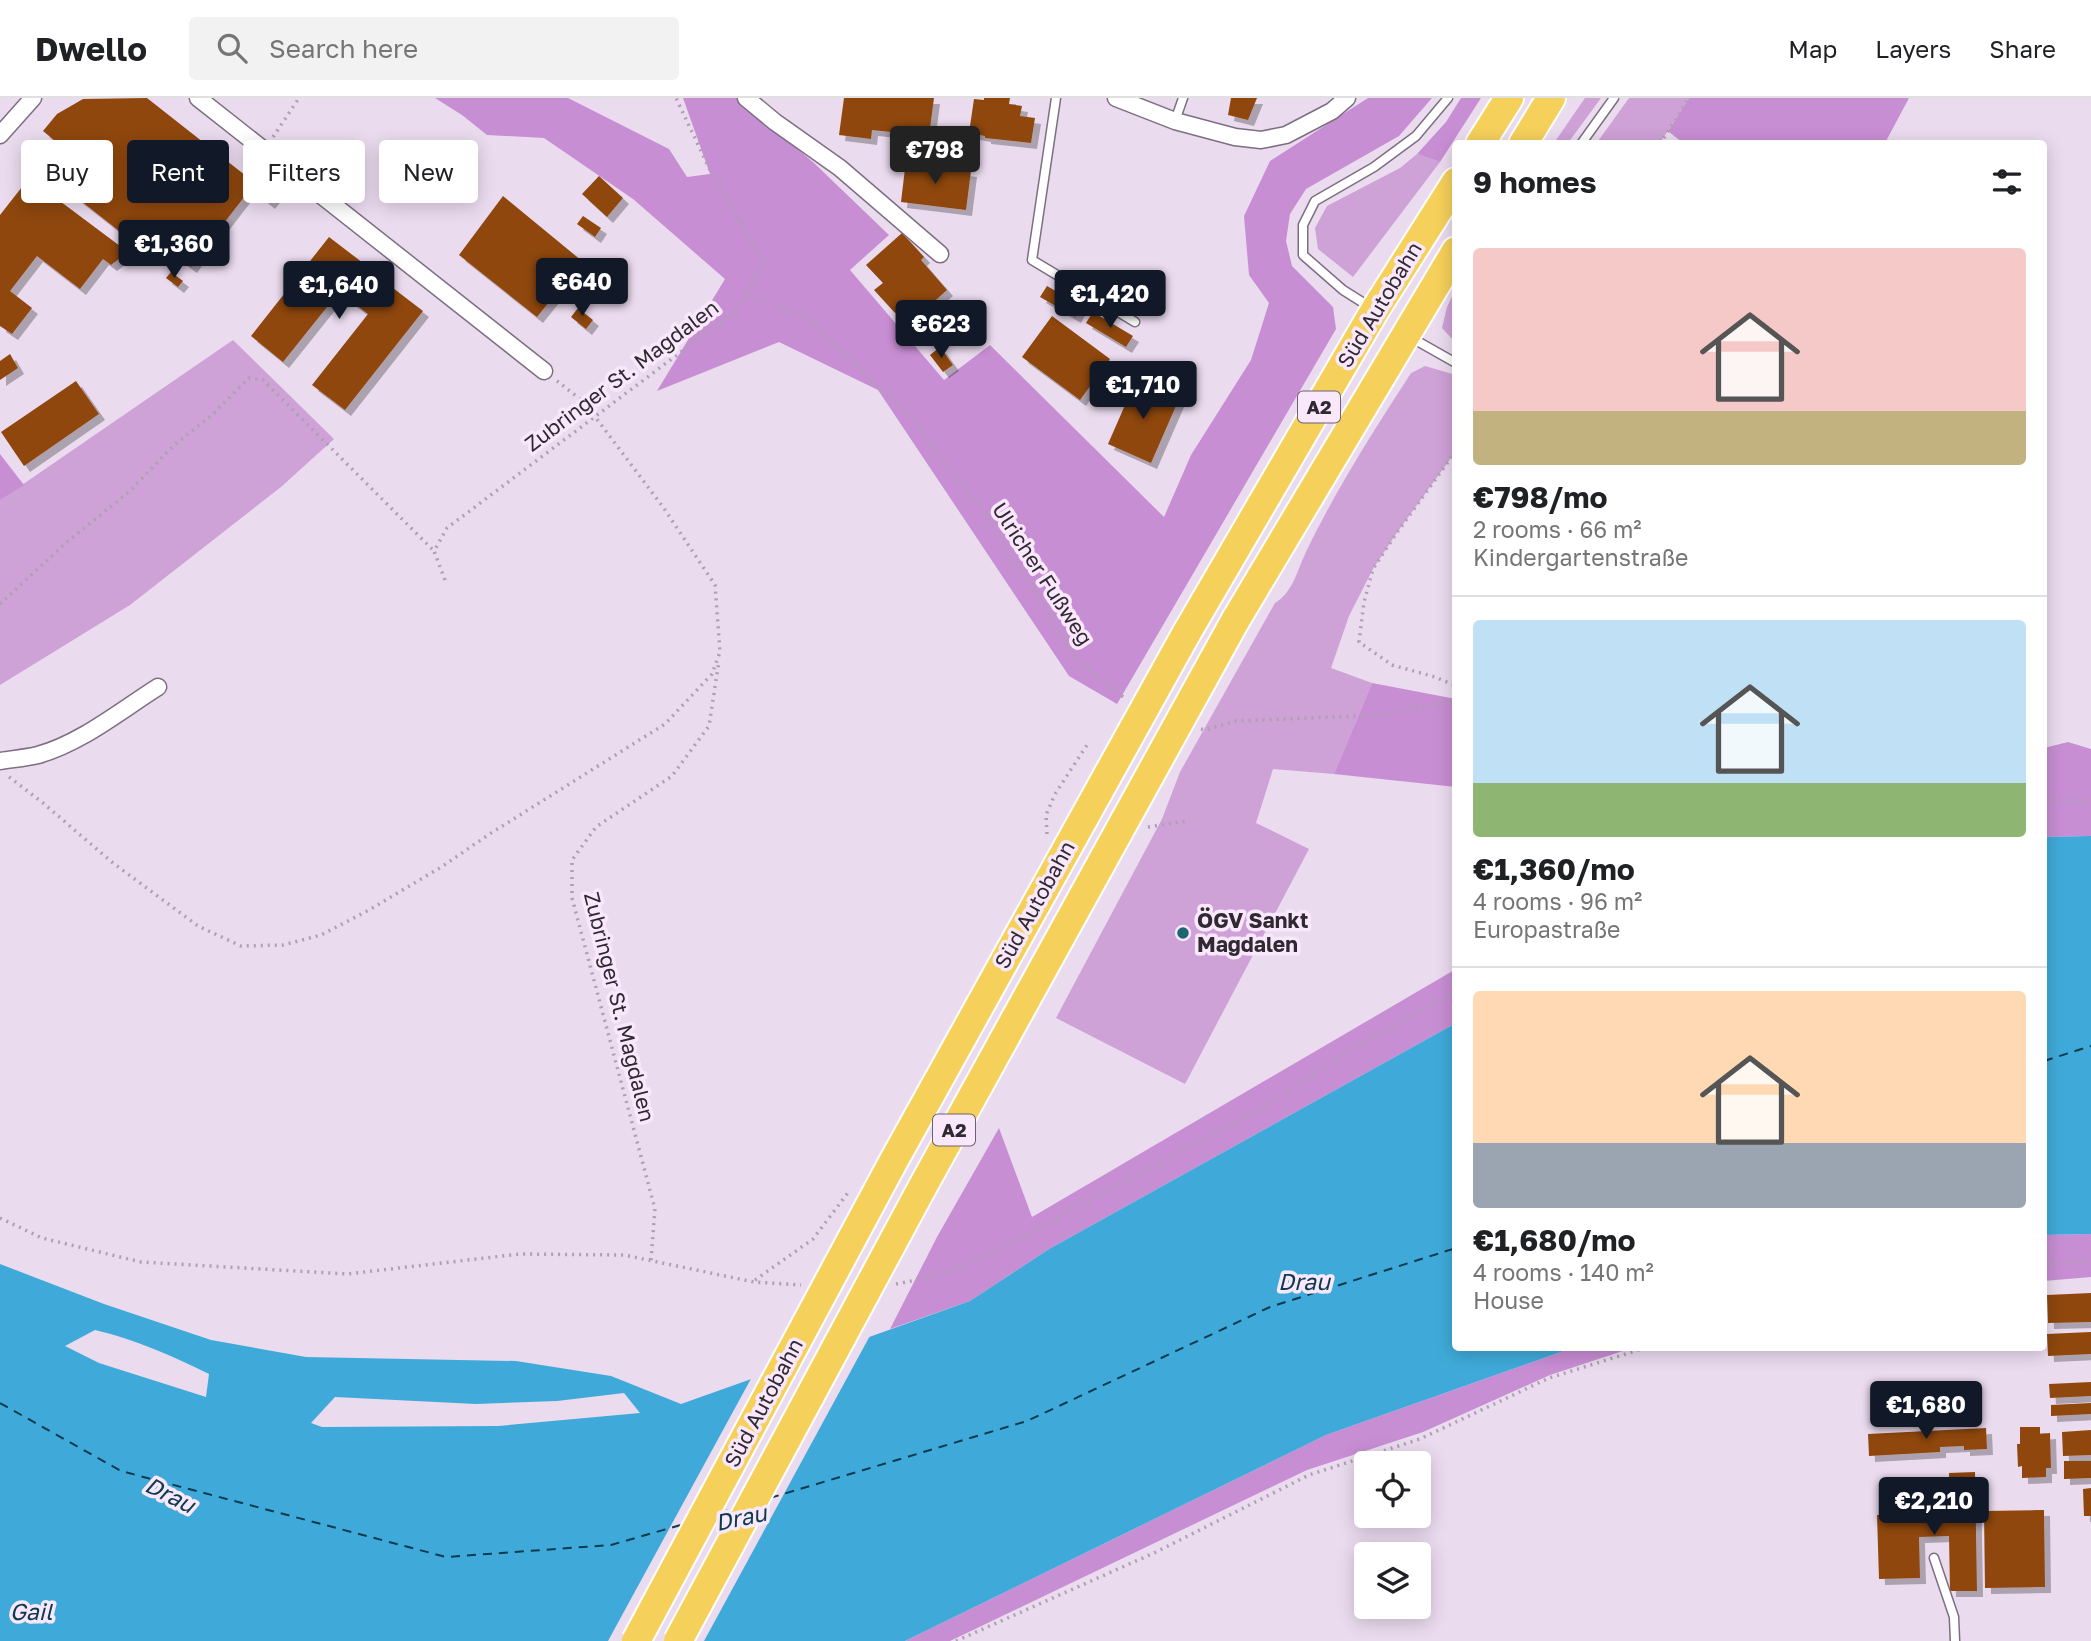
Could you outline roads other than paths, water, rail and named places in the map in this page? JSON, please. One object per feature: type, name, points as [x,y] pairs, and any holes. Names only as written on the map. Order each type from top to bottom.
[{"type":"highway","points":[[1483,140],[1509,98]]},
{"type":"highway","points":[[1525,140],[1551,98]]},
{"type":"highway","name":"Süd Autobahn","points":[[636,1641],[893,1162],[1186,634],[1375,310],[1452,188]]},
{"type":"highway","name":"Süd Autobahn","points":[[678,1641],[923,1186],[1235,621],[1452,257]]},
{"type":"street","points":[[0,135],[33,98]]},
{"type":"street","points":[[198,98],[544,371]]},
{"type":"street","points":[[746,98],[775,122],[841,168],[940,254]]},
{"type":"street","points":[[1116,98],[1175,121],[1235,137],[1261,140],[1286,135],[1332,111],[1347,98]]},
{"type":"street","points":[[0,761],[36,755],[56,748],[79,737],[158,687]]},
{"type":"lane","points":[[1056,98],[1032,260],[1135,322]]},
{"type":"lane","points":[[1175,121],[1183,98]]},
{"type":"lane","points":[[1375,310],[1343,290],[1303,256],[1303,225],[1315,201],[1374,167],[1416,136],[1448,98]]},
{"type":"lane","points":[[1584,140],[1614,98]]},
{"type":"lane","points":[[1404,334],[1452,361]]},
{"type":"lane","points":[[1934,1558],[1954,1617],[1955,1641]]},
{"type":"water","points":[[2091,836],[2091,1234],[2047,1235],[2047,837]]},
{"type":"water","name":"Drau","points":[[1452,1025],[1452,1351],[1564,1351],[1326,1435],[905,1641],[0,1641],[0,1264],[104,1304],[211,1340],[306,1357],[516,1361],[611,1376],[681,1404],[970,1301],[1049,1249]],"holes":[[[95,1330],[139,1343],[209,1374],[206,1397],[99,1363],[65,1346]],[[624,1393],[640,1413],[498,1426],[322,1427],[311,1423],[335,1397],[476,1404],[557,1401]]]},
{"type":"place","name":"ÖGV Sankt Magdalen","points":[[1183,933]]},
{"type":"water label","name":"Gail","points":[[31,1612]]}]
